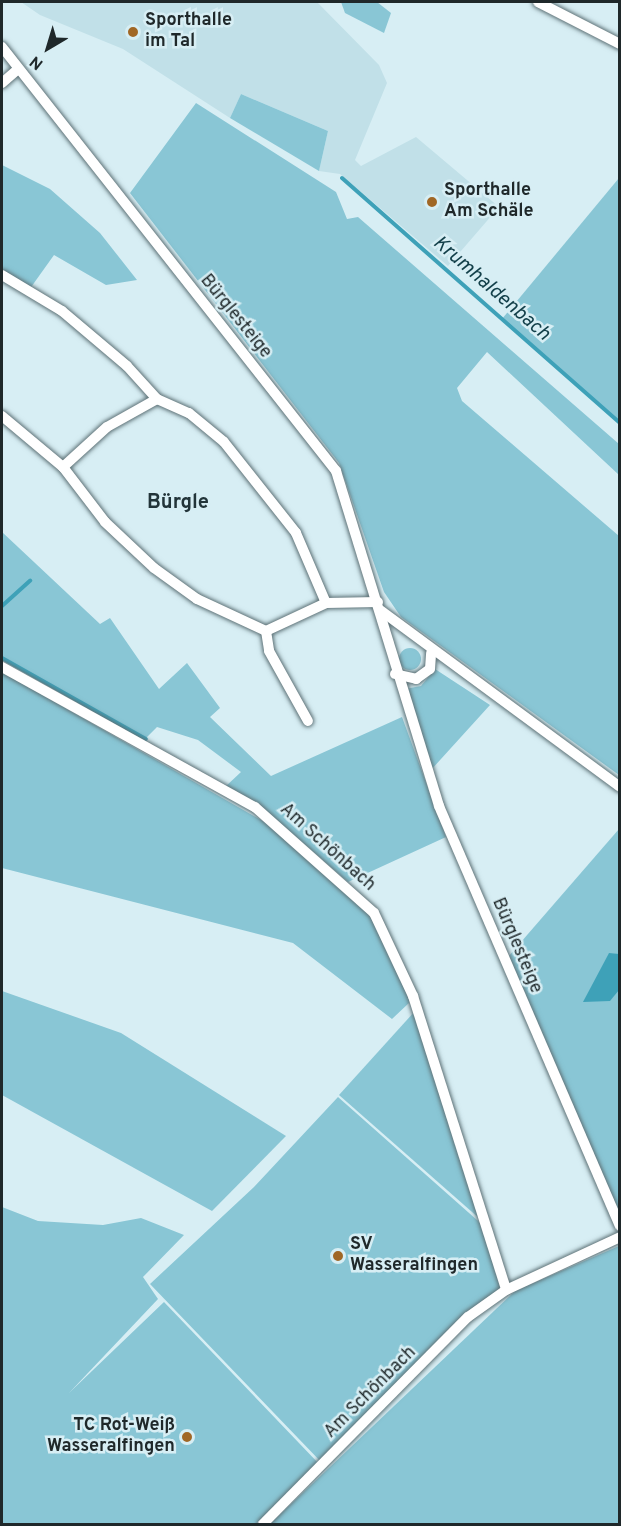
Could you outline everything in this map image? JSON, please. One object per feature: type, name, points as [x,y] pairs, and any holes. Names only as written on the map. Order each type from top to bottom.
[{"type":"street","points":[[538,2],[620,44]]},
{"type":"street","name":"Bürglesteige","points":[[2,47],[336,471],[379,606],[395,674],[439,806],[620,1226]]},
{"type":"street","points":[[2,83],[18,69]]},
{"type":"street","points":[[2,276],[62,311],[127,366],[158,399],[189,413],[252,473],[296,533],[326,603]]},
{"type":"street","points":[[63,467],[107,427],[158,399]]},
{"type":"street","points":[[2,416],[63,467],[105,522],[154,568],[197,599],[266,631],[326,603],[379,606],[431,653],[620,787]]},
{"type":"street","points":[[266,631],[269,651],[308,721]]},
{"type":"street","points":[[395,674],[416,679],[430,669],[431,653]]},
{"type":"street","name":"Am Schönbach","points":[[2,667],[255,807],[374,913],[413,996],[506,1290]]},
{"type":"street","name":"Am Schönbach","points":[[263,1524],[468,1317],[506,1290],[620,1238]]},
{"type":"shaded area","points":[[21,2],[317,2],[379,65],[387,83],[355,160],[361,166],[416,137],[499,207],[448,266],[340,174],[319,171],[328,131],[241,94],[230,118],[123,49],[40,15]]},
{"type":"shaded area","points":[[341,2],[377,2],[391,13],[384,33],[345,13]]},
{"type":"shaded area","points":[[241,94],[328,131],[319,171],[230,118]]},
{"type":"shaded area","points":[[196,103],[336,192],[347,219],[358,217],[619,444],[619,475],[487,352],[457,388],[462,401],[619,536],[619,775],[401,617],[384,592],[339,463],[130,193]]},
{"type":"shaded area","points":[[2,165],[50,189],[100,233],[137,280],[106,285],[54,255],[29,290],[2,275]]},
{"type":"shaded area","points":[[619,178],[619,423],[502,319]]},
{"type":"shaded area","points":[[2,532],[100,624],[110,618],[159,689],[187,663],[220,708],[210,717],[271,776],[402,717],[446,837],[348,882],[257,803],[225,787],[241,772],[198,740],[157,727],[146,738],[2,657],[2,608],[13,597],[2,606]]},
{"type":"shaded area","points":[[406,648],[414,648],[421,655],[421,663],[414,670],[406,670],[399,663],[399,655]]},
{"type":"shaded area","points":[[435,669],[490,705],[431,770],[405,689],[421,686]]},
{"type":"shaded area","points":[[2,672],[268,824],[364,909],[384,937],[410,1002],[392,1019],[293,943],[2,868]]},
{"type":"shaded area","points":[[619,829],[619,1216],[508,957]]},
{"type":"shaded area","points":[[609,953],[619,954],[619,990],[610,1001],[583,1002]]},
{"type":"shaded area","points":[[2,991],[121,1033],[286,1136],[212,1211],[2,1095]]},
{"type":"shaded area","points":[[415,1011],[480,1219],[339,1095]]},
{"type":"shaded area","name":"SV Wasseralfingen","points":[[338,1097],[486,1228],[506,1290],[468,1317],[323,1464],[150,1284],[254,1187]]},
{"type":"shaded area","points":[[2,1207],[38,1221],[103,1225],[141,1218],[184,1235],[143,1277],[158,1299],[69,1393],[164,1302],[321,1466],[264,1524],[2,1524]]},
{"type":"shaded area","points":[[619,1246],[619,1524],[270,1524],[515,1291]]},
{"type":"waterway","name":"Krumhaldenbach","points":[[342,178],[620,423]]},
{"type":"waterway","points":[[2,606],[30,581]]},
{"type":"waterway","points":[[2,658],[146,739]]},
{"type":"place","name":"Sporthalle im Tal","points":[[133,32]]},
{"type":"place","name":"Sporthalle Am Schäle","points":[[432,202]]},
{"type":"place","name":"SV Wasseralfingen","points":[[338,1256]]},
{"type":"place","name":"TC Rot-Weiß Wasseralfingen","points":[[187,1437]]},
{"type":"district","name":"Bürgle","points":[[178,503]]}]
